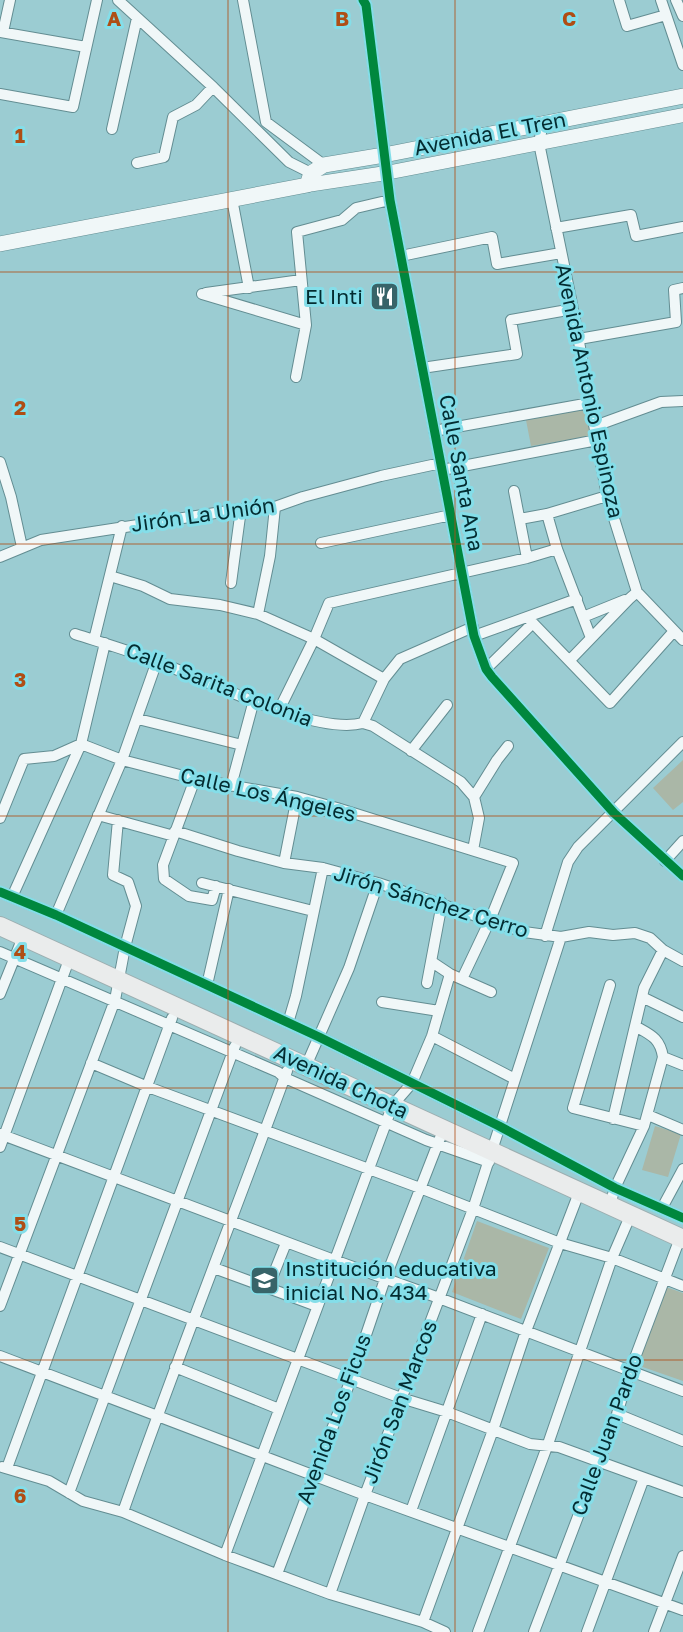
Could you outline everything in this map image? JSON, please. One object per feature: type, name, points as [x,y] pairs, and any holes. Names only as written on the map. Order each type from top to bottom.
[{"type":"highway","name":"Avenida Chota","points":[[0,926],[120,980],[173,1016],[236,1044],[299,1062],[389,1115],[491,1157],[580,1190],[612,1196],[631,1214],[682,1238]]},
{"type":"main road","name":"Avenida El Tren","points":[[0,244],[232,199],[384,155],[683,96]]},
{"type":"street","points":[[10,0],[1,32],[86,47]]},
{"type":"street","points":[[0,94],[73,107],[97,0]]},
{"type":"street","points":[[118,0],[213,87],[289,162],[314,174]]},
{"type":"street","points":[[243,0],[266,122],[314,174]]},
{"type":"street","name":"Calle Santa Ana","points":[[363,0],[366,5],[390,200],[473,631],[486,669],[614,813],[683,876]]},
{"type":"street","points":[[619,0],[627,26],[666,15]]},
{"type":"street","points":[[661,0],[683,65]]},
{"type":"street","points":[[676,0],[683,16]]},
{"type":"street","points":[[112,129],[137,18]]},
{"type":"street","points":[[137,163],[164,158],[173,117],[196,105],[213,87]]},
{"type":"street","name":"Avenida El Tren","points":[[314,174],[386,173],[683,115]]},
{"type":"street","name":"Avenida Antonio Espinoza","points":[[543,123],[539,144],[579,339],[607,496],[633,595],[683,640]]},
{"type":"street","points":[[232,199],[249,288]]},
{"type":"street","points":[[296,377],[306,325],[297,232],[342,220],[356,208],[390,200]]},
{"type":"street","points":[[556,228],[631,215],[636,236],[683,226]]},
{"type":"street","points":[[401,256],[492,237],[497,264],[561,253]]},
{"type":"street","points":[[301,280],[202,294],[306,325]]},
{"type":"street","points":[[579,339],[676,322],[674,290],[683,288]]},
{"type":"street","points":[[422,368],[517,354],[511,320],[573,309]]},
{"type":"street","points":[[595,426],[661,402],[683,401]]},
{"type":"street","points":[[434,431],[590,403]]},
{"type":"street","name":"Jirón La Unión","points":[[0,557],[41,540],[242,508],[275,507],[381,476],[597,440]]},
{"type":"street","points":[[0,462],[11,497],[22,547]]},
{"type":"street","points":[[514,491],[527,558]]},
{"type":"street","points":[[520,519],[547,514],[607,496]]},
{"type":"street","points":[[258,614],[270,556],[275,507]]},
{"type":"street","points":[[231,583],[242,508]]},
{"type":"street","points":[[547,514],[557,549],[591,638]]},
{"type":"street","points":[[321,543],[451,515]]},
{"type":"street","points":[[94,640],[122,526]]},
{"type":"street","points":[[279,710],[314,639],[328,603],[527,558],[557,549]]},
{"type":"street","points":[[110,576],[170,598],[220,605],[258,614],[314,639],[384,679]]},
{"type":"street","points":[[583,617],[633,595]]},
{"type":"street","points":[[570,660],[633,595]]},
{"type":"street","points":[[473,850],[479,818],[474,797],[461,782],[373,726],[363,723],[384,679],[400,659],[473,631],[530,620],[577,599]]},
{"type":"street","points":[[530,620],[610,703],[674,630]]},
{"type":"street","points":[[486,669],[530,620]]},
{"type":"street","name":"Calle Sarita Colonia","points":[[75,634],[157,661],[279,710],[320,723],[352,726],[363,723]]},
{"type":"street","points":[[12,897],[81,744],[105,643]]},
{"type":"street","points":[[56,915],[123,760],[157,661]]},
{"type":"street","points":[[231,786],[254,700]]},
{"type":"street","points":[[411,751],[447,705]]},
{"type":"street","points":[[138,719],[242,745]]},
{"type":"street","points":[[546,936],[568,862],[578,847],[683,742]]},
{"type":"street","points":[[0,818],[24,759],[54,756],[81,744]]},
{"type":"street","name":"Calle Los Ángeles","points":[[81,744],[123,760],[195,779],[297,797],[513,863],[490,920]]},
{"type":"street","points":[[474,797],[508,746]]},
{"type":"street","points":[[195,779],[163,865],[164,879],[189,896],[212,900],[216,886]]},
{"type":"street","points":[[284,863],[297,797]]},
{"type":"street","name":"Jirón Sánchez Cerro","points":[[98,815],[175,833],[284,863],[323,868],[378,883],[524,932],[561,937],[589,932],[613,935],[635,933],[650,938],[663,950],[683,961]]},
{"type":"street","points":[[0,1306],[115,1000],[120,980],[124,947],[136,906],[128,882],[113,875],[117,820]]},
{"type":"street","points":[[665,861],[683,841]]},
{"type":"street","points":[[288,1023],[296,996],[323,868]]},
{"type":"street","points":[[202,883],[313,911]]},
{"type":"street","points":[[123,1512],[175,1367],[285,1078],[319,1037],[349,968],[378,883]]},
{"type":"street","points":[[207,985],[229,889]]},
{"type":"street","points":[[0,892],[56,915],[319,1037],[499,1126],[612,1196],[662,1208],[683,1218]]},
{"type":"street","points":[[428,983],[442,903]]},
{"type":"street","points":[[462,979],[490,920]]},
{"type":"street","points":[[0,994],[23,937]]},
{"type":"street","name":"Jirón San Marcos","points":[[330,1594],[365,1494],[473,1209],[491,1157],[513,1078],[561,937]]},
{"type":"street","points":[[613,1119],[644,988],[663,950]]},
{"type":"street","points":[[0,952],[115,1000],[173,1016],[78,1276],[3,1467],[48,1481],[83,1501],[123,1512],[225,1555],[330,1594],[423,1622],[445,1632]]},
{"type":"street","points":[[70,957],[1,1139],[57,1155],[683,1391]]},
{"type":"street","points":[[432,962],[450,974],[491,992]]},
{"type":"street","points":[[225,1555],[368,1168],[389,1115],[412,1083],[432,1036],[450,974]]},
{"type":"street","points":[[610,985],[573,1108],[613,1119],[646,1121],[683,1130]]},
{"type":"street","points":[[642,997],[683,1017]]},
{"type":"street","points":[[382,1002],[439,1011]]},
{"type":"street","points":[[612,1196],[646,1121],[663,1057],[661,1045],[652,1035],[635,1026]]},
{"type":"street","points":[[432,1036],[513,1078]]},
{"type":"street","points":[[69,1493],[236,1044],[285,1078],[389,1115]]},
{"type":"street","points":[[663,1057],[683,1065]]},
{"type":"street","points":[[91,1063],[148,1088],[368,1168],[560,1243],[612,1258],[683,1286]]},
{"type":"street","name":"Avenida Los Ficus","points":[[277,1574],[351,1379],[385,1279],[441,1137]]},
{"type":"street","points":[[662,1208],[683,1169]]},
{"type":"street","points":[[423,1622],[493,1430],[526,1331],[580,1190]]},
{"type":"street","points":[[478,1632],[548,1444],[612,1258],[631,1214]]},
{"type":"street","name":"Calle Juan Pardo","points":[[534,1632],[617,1414],[630,1371],[664,1279],[682,1238]]},
{"type":"street","points":[[268,1288],[286,1243]]},
{"type":"street","points":[[0,1247],[401,1398],[530,1444],[560,1447],[683,1492]]},
{"type":"street","points":[[214,1268],[317,1306]]},
{"type":"street","points":[[411,1511],[482,1314]]},
{"type":"street","points":[[0,1356],[365,1494],[683,1610]]},
{"type":"street","points":[[175,1367],[279,1409]]},
{"type":"street","points":[[617,1414],[683,1440]]},
{"type":"street","points":[[587,1632],[644,1478]]},
{"type":"street","points":[[654,1632],[683,1556]]},
{"type":"green space","points":[[588,408],[592,436],[531,446],[526,420]]},
{"type":"green space","points":[[683,760],[683,802],[673,810],[653,788]]},
{"type":"green space","points":[[655,1126],[681,1134],[668,1177],[642,1170]]},
{"type":"green space","points":[[477,1221],[549,1248],[521,1319],[452,1292]]},
{"type":"green space","points":[[666,1287],[683,1293],[683,1381],[637,1365]]},
{"type":"cycle path","points":[[363,0],[366,5],[390,200],[474,636],[486,669],[614,813],[683,876]]},
{"type":"cycle path","points":[[0,892],[56,915],[319,1037],[499,1126],[615,1188],[683,1218]]},
{"type":"place","name":"El Inti","points":[[384,297]]},
{"type":"place","name":"Institución educativa inicial No. 434","points":[[264,1281]]}]
